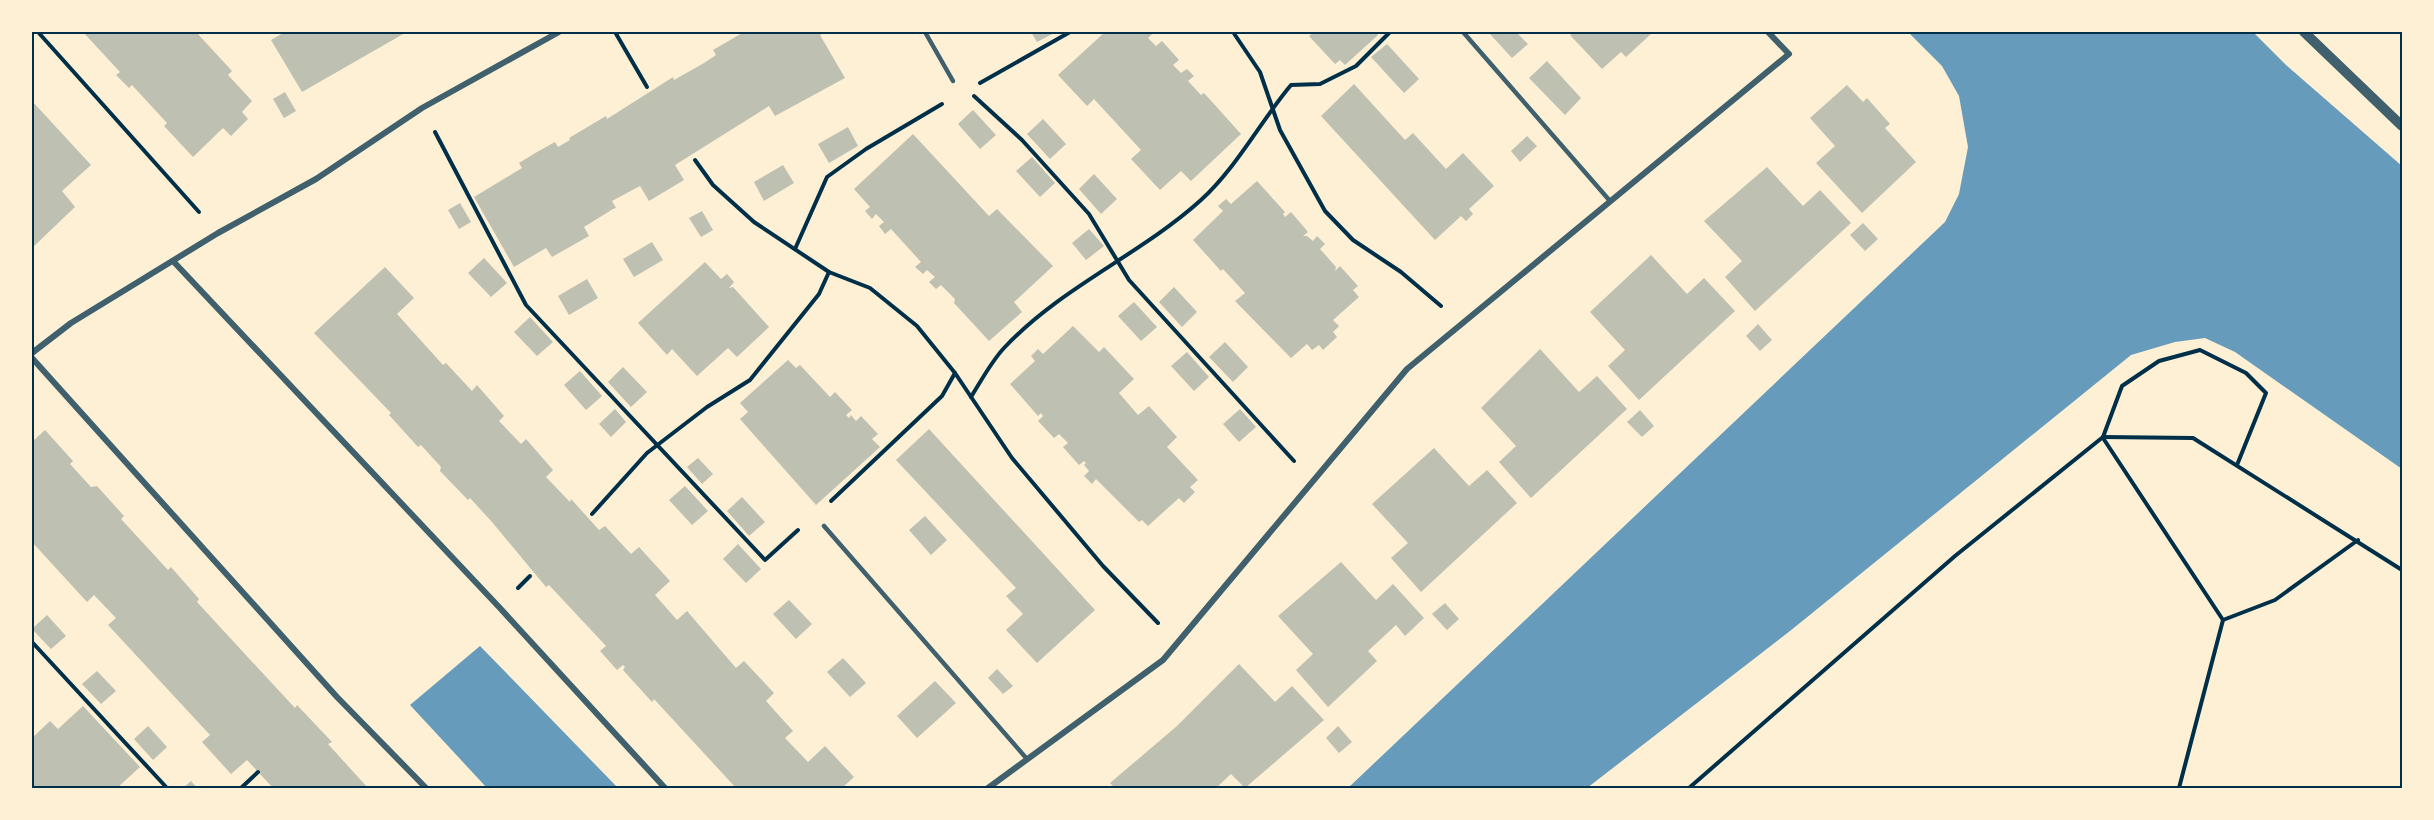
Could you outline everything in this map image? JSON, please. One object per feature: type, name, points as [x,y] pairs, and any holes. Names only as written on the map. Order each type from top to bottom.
[{"type":"street","points":[[32,353],[71,323],[218,233],[316,179],[422,108],[559,32]]},
{"type":"street","points":[[988,789],[1163,660],[1407,369],[1789,54],[1768,32]]},
{"type":"street","points":[[2304,32],[2403,126]]},
{"type":"street","points":[[173,261],[483,590],[665,789]]},
{"type":"street","points":[[32,358],[337,697],[426,789]]},
{"type":"lane","points":[[925,32],[953,81]]},
{"type":"lane","points":[[1463,32],[1610,201]]},
{"type":"lane","points":[[824,526],[1027,759]]},
{"type":"path","points":[[38,32],[218,233]]},
{"type":"path","points":[[615,32],[647,87]]},
{"type":"path","points":[[795,249],[827,177],[866,149],[1070,32]]},
{"type":"path","points":[[1233,32],[1260,72],[1296,164],[1325,211],[1353,240],[1424,290],[1460,325]]},
{"type":"path","points":[[971,397],[1003,349],[1040,315],[1116,261],[1153,238],[1202,199],[1247,147],[1272,107],[1291,85],[1320,84],[1356,66],[1390,32]]},
{"type":"path","points":[[953,81],[967,90],[1023,140],[1089,214],[1129,280],[1312,482]]},
{"type":"path","points":[[422,108],[526,305],[765,560],[806,523]]},
{"type":"path","points":[[694,160],[713,185],[741,211],[830,272],[870,288],[917,326],[955,373],[1012,458],[1103,566],[1176,644]]},
{"type":"path","points":[[592,514],[620,481],[658,446],[707,407],[750,380],[819,294],[830,272]]},
{"type":"path","points":[[1689,789],[1955,556],[2103,437],[2122,386],[2159,361],[2200,350],[2246,373],[2266,393],[2237,465]]},
{"type":"path","points":[[822,508],[942,396],[955,373]]},
{"type":"path","points":[[2103,437],[2193,438],[2403,570]]},
{"type":"path","points":[[2103,437],[2223,620],[2179,789]]},
{"type":"path","points":[[2223,620],[2275,600],[2358,540]]},
{"type":"path","points":[[32,643],[167,789]]},
{"type":"path","points":[[241,789],[258,772]]},
{"type":"water","points":[[1908,32],[2253,32],[2286,65],[2402,166],[2402,469],[2235,352],[2205,338],[2175,342],[2131,355],[1790,631],[1587,788],[1348,788],[1945,222],[1959,194],[1968,147],[1959,96],[1942,66]]},
{"type":"water","points":[[480,646],[618,788],[487,788],[410,705]]},
{"type":"building","points":[[83,32],[196,32],[232,71],[228,75],[252,101],[242,112],[248,119],[231,136],[223,128],[193,157],[164,126],[167,123],[132,85],[129,88],[116,75],[120,72]]},
{"type":"building","points":[[285,32],[405,33],[302,92],[271,40]]},
{"type":"building","points":[[744,32],[826,32],[820,35],[845,78],[775,116],[769,106],[675,165],[684,180],[649,201],[640,186],[612,201],[616,208],[584,227],[589,236],[552,257],[546,248],[514,267],[474,197],[522,168],[519,163],[537,152],[555,142],[558,147],[570,140],[569,138],[606,116],[607,119],[673,77],[674,80],[704,63],[716,55],[713,50]]},
{"type":"building","points":[[1031,32],[1056,32],[1037,42]]},
{"type":"building","points":[[1105,32],[1154,32],[1148,38],[1156,46],[1162,41],[1179,60],[1173,65],[1181,73],[1187,69],[1194,76],[1188,81],[1201,95],[1204,93],[1241,134],[1191,181],[1181,171],[1160,190],[1131,159],[1141,150],[1094,99],[1087,106],[1058,75]]},
{"type":"building","points":[[1314,32],[1375,32],[1378,35],[1345,65],[1340,60],[1335,64],[1309,36]]},
{"type":"building","points":[[1492,32],[1516,32],[1528,44],[1512,58],[1490,34]]},
{"type":"building","points":[[1575,32],[1652,33],[1626,57],[1621,52],[1602,69],[1570,35]]},
{"type":"building","points":[[1387,44],[1419,79],[1404,93],[1371,57]]},
{"type":"building","points":[[1547,61],[1581,98],[1565,115],[1529,78]]},
{"type":"building","points":[[1354,84],[1405,140],[1413,133],[1446,169],[1463,153],[1494,186],[1469,209],[1473,214],[1466,221],[1461,216],[1435,240],[1321,116]]},
{"type":"building","points":[[1847,85],[1863,102],[1867,98],[1890,124],[1885,128],[1916,162],[1862,213],[1816,163],[1835,146],[1810,118]]},
{"type":"building","points":[[285,92],[296,111],[284,118],[273,99]]},
{"type":"building","points":[[32,101],[91,165],[62,191],[75,207],[32,248]]},
{"type":"building","points":[[973,110],[996,135],[980,149],[958,124]]},
{"type":"building","points":[[1043,119],[1066,144],[1050,159],[1027,134]]},
{"type":"building","points":[[848,127],[858,146],[829,163],[818,144]]},
{"type":"building","points":[[913,134],[989,216],[997,209],[1053,266],[1014,302],[1022,312],[989,341],[954,303],[955,299],[941,285],[936,289],[929,282],[935,277],[927,270],[923,274],[915,267],[921,262],[891,229],[885,234],[879,226],[884,222],[876,214],[872,219],[865,211],[870,207],[854,189]]},
{"type":"building","points":[[1527,136],[1537,146],[1520,162],[1511,151]]},
{"type":"building","points":[[1032,157],[1055,183],[1040,197],[1016,171]]},
{"type":"building","points":[[783,165],[794,183],[764,201],[754,182]]},
{"type":"building","points":[[1767,167],[1803,206],[1820,190],[1851,223],[1755,311],[1725,277],[1742,261],[1704,221]]},
{"type":"building","points":[[1094,174],[1117,199],[1101,214],[1079,189]]},
{"type":"building","points":[[1257,181],[1285,212],[1283,214],[1285,217],[1291,212],[1308,232],[1303,236],[1313,241],[1317,236],[1325,244],[1320,249],[1336,267],[1335,271],[1340,266],[1358,286],[1353,290],[1359,297],[1333,320],[1339,326],[1333,332],[1337,337],[1323,350],[1319,345],[1312,350],[1307,344],[1291,358],[1235,301],[1245,293],[1193,240],[1223,211],[1218,206],[1226,199],[1231,204]]},
{"type":"building","points":[[460,203],[471,222],[459,229],[448,210]]},
{"type":"building","points":[[702,211],[713,230],[701,237],[689,218]]},
{"type":"building","points":[[1863,223],[1878,239],[1865,251],[1850,235]]},
{"type":"building","points":[[1089,229],[1104,246],[1086,260],[1072,243]]},
{"type":"building","points":[[652,242],[663,260],[634,277],[623,259]]},
{"type":"building","points":[[1651,255],[1687,294],[1704,278],[1735,311],[1639,400],[1608,366],[1625,350],[1590,312]]},
{"type":"building","points":[[484,258],[507,283],[491,297],[468,273]]},
{"type":"building","points":[[705,262],[721,279],[727,274],[734,282],[729,288],[733,287],[769,327],[737,357],[728,348],[697,376],[672,349],[667,355],[638,323]]},
{"type":"building","points":[[385,267],[414,298],[397,314],[443,365],[446,363],[472,391],[477,385],[504,416],[499,421],[521,444],[526,439],[553,470],[546,477],[570,502],[571,499],[599,530],[605,526],[631,554],[639,547],[670,581],[655,595],[677,620],[687,611],[736,668],[744,661],[774,693],[766,701],[793,731],[785,738],[808,762],[825,746],[854,777],[842,788],[736,788],[654,699],[652,702],[623,670],[625,667],[623,665],[617,670],[600,651],[606,646],[549,585],[546,587],[492,522],[440,471],[441,467],[421,445],[418,447],[389,415],[391,413],[314,333]]},
{"type":"building","points":[[587,279],[598,298],[569,315],[558,296]]},
{"type":"building","points":[[1174,287],[1197,312],[1182,327],[1159,302]]},
{"type":"building","points":[[1134,302],[1157,327],[1141,341],[1118,316]]},
{"type":"building","points":[[530,317],[553,342],[537,356],[514,332]]},
{"type":"building","points":[[1758,324],[1772,340],[1760,351],[1746,336]]},
{"type":"building","points":[[1073,326],[1099,352],[1104,347],[1134,379],[1119,393],[1138,415],[1149,406],[1177,437],[1167,447],[1198,480],[1190,487],[1195,492],[1184,503],[1179,498],[1148,526],[1142,520],[1139,522],[1096,479],[1092,484],[1084,476],[1089,471],[1084,465],[1086,463],[1084,461],[1079,465],[1063,447],[1068,443],[1059,434],[1054,438],[1038,421],[1043,416],[1041,413],[1038,416],[1010,384],[1035,361],[1031,356],[1038,349],[1043,354]]},
{"type":"building","points":[[1225,342],[1248,367],[1233,382],[1209,357]]},
{"type":"building","points":[[1540,349],[1579,392],[1597,376],[1627,409],[1531,498],[1499,462],[1516,446],[1481,408]]},
{"type":"building","points":[[1187,352],[1209,377],[1194,391],[1171,366]]},
{"type":"building","points":[[788,360],[796,368],[800,365],[830,397],[835,392],[852,410],[846,415],[849,418],[851,415],[856,421],[861,416],[878,434],[872,439],[880,447],[816,505],[740,419],[748,412],[740,403]]},
{"type":"building","points":[[623,367],[647,392],[631,407],[608,382]]},
{"type":"building","points":[[580,371],[602,396],[586,410],[564,385]]},
{"type":"building","points":[[615,409],[626,422],[611,437],[599,424]]},
{"type":"building","points":[[1240,409],[1256,427],[1239,442],[1223,424]]},
{"type":"building","points":[[1640,410],[1654,426],[1642,437],[1627,422]]},
{"type":"building","points":[[929,429],[1095,610],[1037,663],[1006,630],[1023,614],[1006,596],[1016,588],[896,460]]},
{"type":"building","points":[[45,430],[73,461],[70,464],[91,487],[97,486],[124,516],[121,519],[168,570],[171,567],[199,599],[197,602],[295,708],[297,705],[332,742],[328,744],[368,788],[273,788],[247,760],[231,774],[202,742],[210,735],[108,625],[116,618],[94,595],[87,602],[32,542],[32,442]]},
{"type":"building","points":[[1434,448],[1469,486],[1487,470],[1517,503],[1421,592],[1391,558],[1408,543],[1372,504]]},
{"type":"building","points":[[698,458],[713,474],[702,484],[687,467]]},
{"type":"building","points":[[685,486],[708,511],[692,525],[669,500]]},
{"type":"building","points":[[742,497],[765,522],[749,536],[727,511]]},
{"type":"building","points":[[925,516],[947,540],[931,555],[909,530]]},
{"type":"building","points":[[738,544],[761,569],[746,583],[723,559]]},
{"type":"building","points":[[1341,562],[1376,600],[1393,584],[1424,618],[1405,636],[1396,625],[1368,651],[1377,661],[1328,707],[1296,670],[1313,654],[1278,616]]},
{"type":"building","points":[[789,600],[812,624],[796,639],[773,614]]},
{"type":"building","points":[[1445,603],[1459,619],[1447,630],[1432,614]]},
{"type":"building","points":[[47,615],[66,636],[51,649],[32,629]]},
{"type":"building","points":[[843,658],[866,683],[850,697],[827,672]]},
{"type":"building","points":[[1239,664],[1275,702],[1292,686],[1324,720],[1245,788],[1231,774],[1216,788],[1115,788],[1110,783],[1177,726]]},
{"type":"building","points":[[997,669],[1013,686],[1003,694],[988,678]]},
{"type":"building","points":[[97,671],[116,691],[101,704],[82,684]]},
{"type":"building","points":[[935,681],[956,703],[917,738],[897,716]]},
{"type":"building","points":[[83,706],[140,767],[117,788],[32,788],[32,738],[50,721],[58,729]]},
{"type":"building","points":[[148,726],[167,747],[153,760],[134,739]]},
{"type":"building","points":[[1338,726],[1352,742],[1339,753],[1326,738]]},
{"type":"building","points":[[191,781],[197,788],[183,788]]}]
